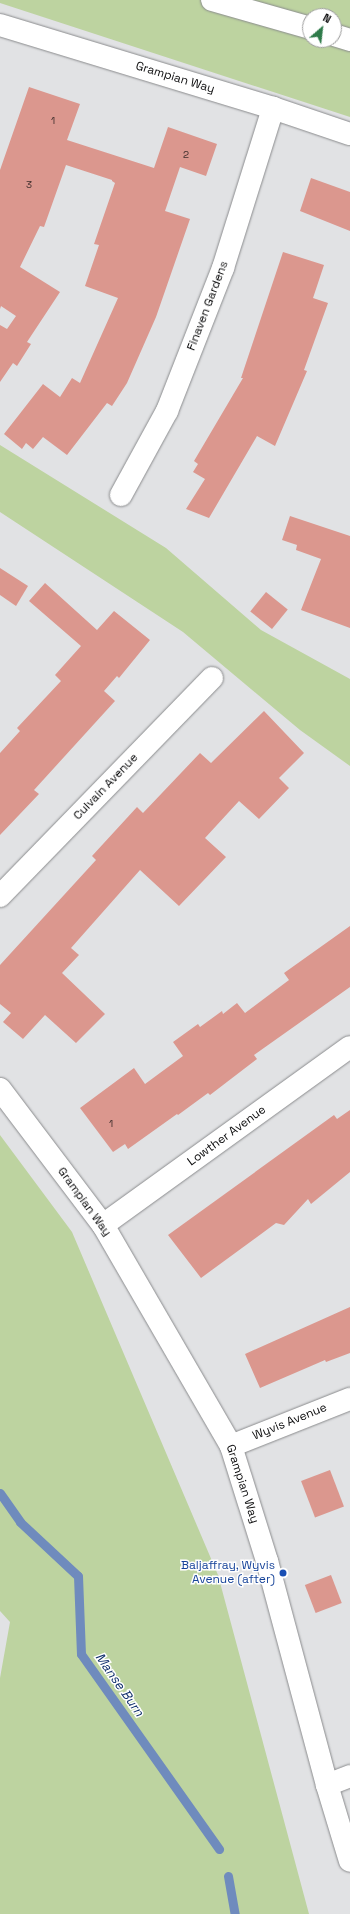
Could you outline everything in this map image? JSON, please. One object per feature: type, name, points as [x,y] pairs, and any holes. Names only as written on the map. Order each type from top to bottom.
[{"type":"street","points":[[212,0],[302,26]]},
{"type":"street","name":"Grampian Way","points":[[0,25],[273,108],[350,134]]},
{"type":"street","name":"Finaven Gardens","points":[[121,495],[167,411],[223,268],[273,108]]},
{"type":"street","name":"Culvain Avenue","points":[[0,896],[212,678]]},
{"type":"street","name":"Lowther Avenue","points":[[103,1225],[350,1047]]},
{"type":"street","name":"Grampian Way","points":[[0,1089],[103,1225],[231,1446],[267,1561],[327,1785],[350,1861]]},
{"type":"street","name":"Wyvis Avenue","points":[[231,1446],[350,1399]]},
{"type":"street","points":[[327,1785],[350,1776]]},
{"type":"green space","points":[[0,0],[350,0],[350,117],[0,3]]},
{"type":"green space","points":[[0,445],[166,548],[261,630],[350,679],[350,766],[300,730],[183,632],[0,512]]},
{"type":"green space","points":[[0,1135],[72,1232],[218,1575],[309,1914],[0,1914],[0,1678],[10,1622],[0,1611]]},
{"type":"building","points":[[29,87],[80,104],[67,140],[154,168],[168,127],[217,144],[206,176],[180,167],[165,211],[190,219],[156,317],[127,383],[112,406],[107,403],[67,455],[43,437],[33,449],[26,443],[22,449],[4,434],[43,384],[60,397],[72,378],[80,383],[118,298],[85,286],[99,245],[94,244],[115,183],[112,180],[66,165],[44,227],[40,226],[20,267],[60,292],[27,342],[31,344],[17,366],[13,363],[0,382],[0,325],[7,329],[16,316],[1,306],[0,309],[0,170]]},
{"type":"building","points":[[311,178],[350,192],[350,231],[300,211]]},
{"type":"building","points":[[283,252],[324,265],[313,298],[328,303],[304,370],[307,371],[275,446],[257,436],[209,518],[186,509],[205,479],[193,472],[198,464],[194,461],[243,378],[241,378]]},
{"type":"building","points":[[290,516],[350,536],[350,628],[301,610],[321,559],[296,550],[297,545],[282,540]]},
{"type":"building","points":[[0,568],[28,586],[16,606],[0,595]]},
{"type":"building","points":[[45,583],[97,630],[114,611],[150,640],[119,678],[117,676],[104,691],[115,701],[34,790],[39,794],[0,835],[0,753],[20,731],[17,728],[61,681],[55,675],[81,646],[29,601]]},
{"type":"building","points":[[266,592],[288,610],[272,629],[250,611]]},
{"type":"building","points":[[264,711],[304,753],[279,778],[289,788],[259,819],[239,801],[205,838],[226,857],[179,906],[140,870],[71,948],[79,955],[62,973],[105,1014],[76,1043],[45,1015],[23,1039],[3,1022],[11,1013],[0,1004],[0,965],[96,860],[92,856],[137,807],[143,813],[200,753],[211,763]]},
{"type":"building","points":[[350,926],[350,987],[254,1055],[257,1059],[210,1095],[208,1093],[128,1149],[125,1144],[113,1152],[80,1108],[134,1068],[145,1084],[183,1056],[173,1042],[198,1024],[200,1027],[222,1011],[223,1014],[237,1003],[245,1013],[289,980],[284,973]]},
{"type":"building","points":[[350,1110],[350,1172],[311,1204],[308,1199],[284,1225],[276,1223],[201,1278],[168,1235],[334,1115],[337,1119]]},
{"type":"building","points":[[350,1307],[350,1353],[326,1362],[325,1360],[260,1388],[245,1354]]},
{"type":"building","points":[[330,1470],[344,1506],[315,1518],[301,1481]]},
{"type":"building","points":[[331,1575],[342,1603],[316,1613],[305,1585]]},
{"type":"waterway","name":"Manse Burn","points":[[0,1493],[20,1522],[78,1576],[81,1654],[219,1849]]},
{"type":"waterway","name":"Manse Burn","points":[[228,1876],[235,1914]]},
{"type":"place","name":"Baljaffray, Wyvis Avenue (after)","points":[[283,1573]]}]
